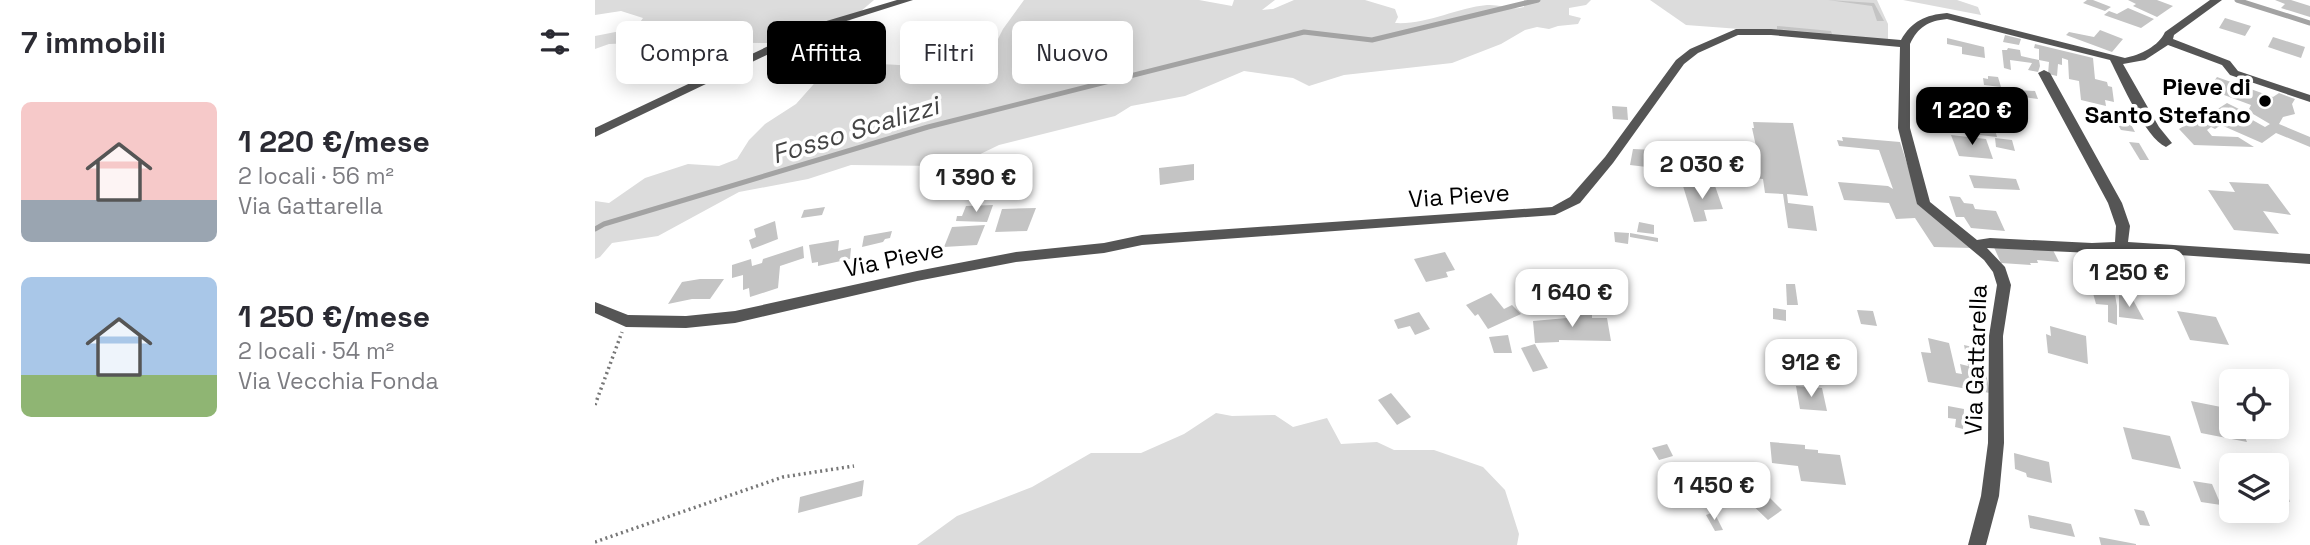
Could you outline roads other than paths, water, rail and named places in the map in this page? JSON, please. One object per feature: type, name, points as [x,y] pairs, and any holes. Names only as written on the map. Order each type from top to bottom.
[{"type":"street","points":[[595,133],[817,27],[908,0]]},
{"type":"street","points":[[1905,44],[1911,30],[1926,17],[1948,16],[2115,60],[2141,58],[2168,41],[2169,34],[2217,0]]},
{"type":"street","name":"Via Pieve","points":[[595,307],[626,321],[686,322],[734,317],[991,262],[1104,248],[1142,240],[1555,211],[1575,200],[1630,134],[1681,62],[1694,51],[1736,32],[1750,31],[1905,44]]},
{"type":"street","points":[[2168,41],[2226,63],[2234,73],[2310,99]]},
{"type":"street","name":"Via Gattarella","points":[[1905,44],[1904,128],[1924,204],[1976,245],[2000,271],[2004,285],[1996,336],[1996,443],[1990,496],[1977,545]]},
{"type":"street","points":[[2115,60],[2154,129],[2166,144]]},
{"type":"street","points":[[2044,73],[2115,202],[2123,226],[2121,246]]},
{"type":"street","points":[[1976,245],[1990,243],[2092,248],[2121,246],[2310,259]]},
{"type":"waterway","name":"Fosso Scalizzi","points":[[595,229],[604,224],[928,127],[1304,32],[1372,40],[1538,0]]},
{"type":"waterway","points":[[2237,0],[2310,23]]},
{"type":"place","name":"Pieve di Santo Stefano","points":[[2265,101]]}]
